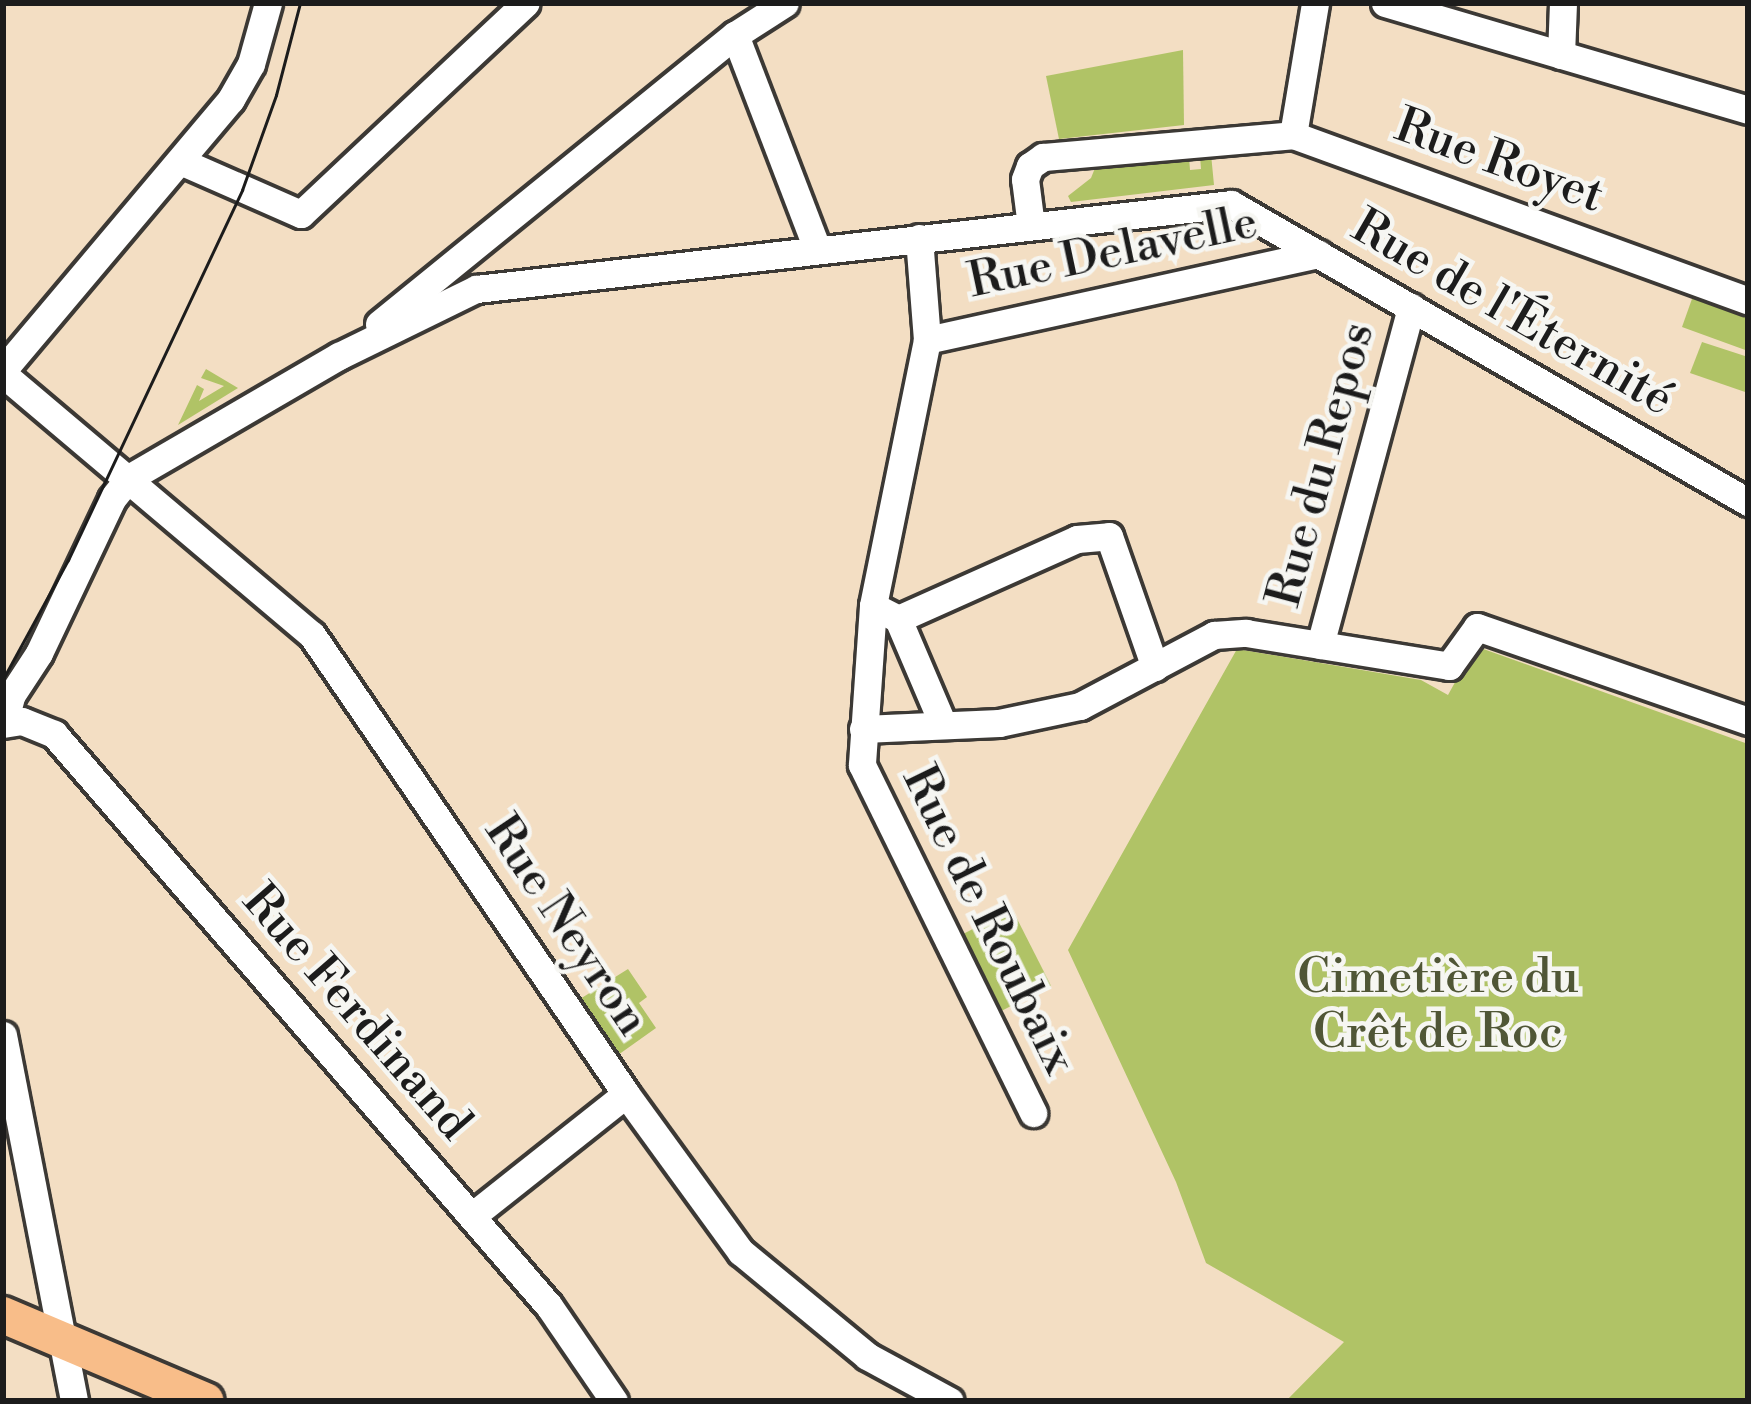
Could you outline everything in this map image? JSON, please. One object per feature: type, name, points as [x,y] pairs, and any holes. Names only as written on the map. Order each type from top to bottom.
[{"type":"main road","points":[[3,1315],[206,1401]]},
{"type":"street","points":[[3,372],[243,81],[268,3]]},
{"type":"street","points":[[181,160],[301,214],[526,3]]},
{"type":"street","points":[[339,356],[735,34],[785,3]]},
{"type":"street","points":[[1292,135],[1316,3]]},
{"type":"street","points":[[1385,3],[1748,110]]},
{"type":"street","points":[[1561,55],[1563,3]]},
{"type":"street","points":[[735,34],[817,249]]},
{"type":"street","name":"Rue Royet","points":[[1031,226],[1025,179],[1030,166],[1043,157],[1292,135],[1748,301]]},
{"type":"street","name":"Rue de l'Éternité","points":[[1031,226],[1231,204],[1748,502]]},
{"type":"street","points":[[3,723],[11,696],[39,652],[112,499],[130,478],[339,356],[476,289],[1031,226]]},
{"type":"street","name":"Rue de Roubaix","points":[[919,238],[927,340],[863,729],[862,766],[1033,1113]]},
{"type":"street","name":"Rue Delavelle","points":[[927,340],[1319,254]]},
{"type":"street","name":"Rue du Repos","points":[[1320,645],[1411,308]]},
{"type":"street","name":"Rue Neyron","points":[[3,372],[130,478],[140,494],[312,635],[626,1094],[741,1252],[867,1356],[950,1401]]},
{"type":"street","points":[[942,722],[885,612],[1077,539],[1109,536],[1155,667]]},
{"type":"street","points":[[863,729],[999,723],[1080,706],[1214,635],[1246,634],[1449,666],[1477,627],[1748,721]]},
{"type":"street","name":"Rue Ferdinand","points":[[3,723],[22,721],[54,734],[549,1306],[614,1401]]},
{"type":"street","points":[[3,1035],[74,1401]]},
{"type":"street","points":[[472,1216],[626,1094]]},
{"type":"green space","points":[[1183,50],[1184,125],[1059,139],[1046,76]]},
{"type":"green space","points":[[1211,154],[1214,185],[1071,202],[1068,196],[1091,178],[1095,168],[1189,157],[1190,170],[1201,169],[1200,156]]},
{"type":"green space","points":[[1693,296],[1748,316],[1748,351],[1682,327]]},
{"type":"green space","points":[[1702,342],[1748,357],[1748,393],[1690,373]]},
{"type":"green space","points":[[206,369],[238,388],[178,425],[197,385],[204,389],[199,401],[224,386],[201,378]]},
{"type":"green space","name":"Cimetière du Crêt de Roc","points":[[1475,646],[1748,744],[1748,1401],[1286,1401],[1344,1342],[1206,1263],[1176,1182],[1068,950],[1237,649],[1421,680],[1448,695]]},
{"type":"green space","points":[[1012,909],[1051,986],[996,1014],[957,937]]},
{"type":"green space","points":[[628,969],[647,997],[639,1003],[656,1028],[618,1055],[580,999]]},
{"type":"tram line","points":[[3,679],[68,560],[242,190],[276,95],[300,3]]}]
